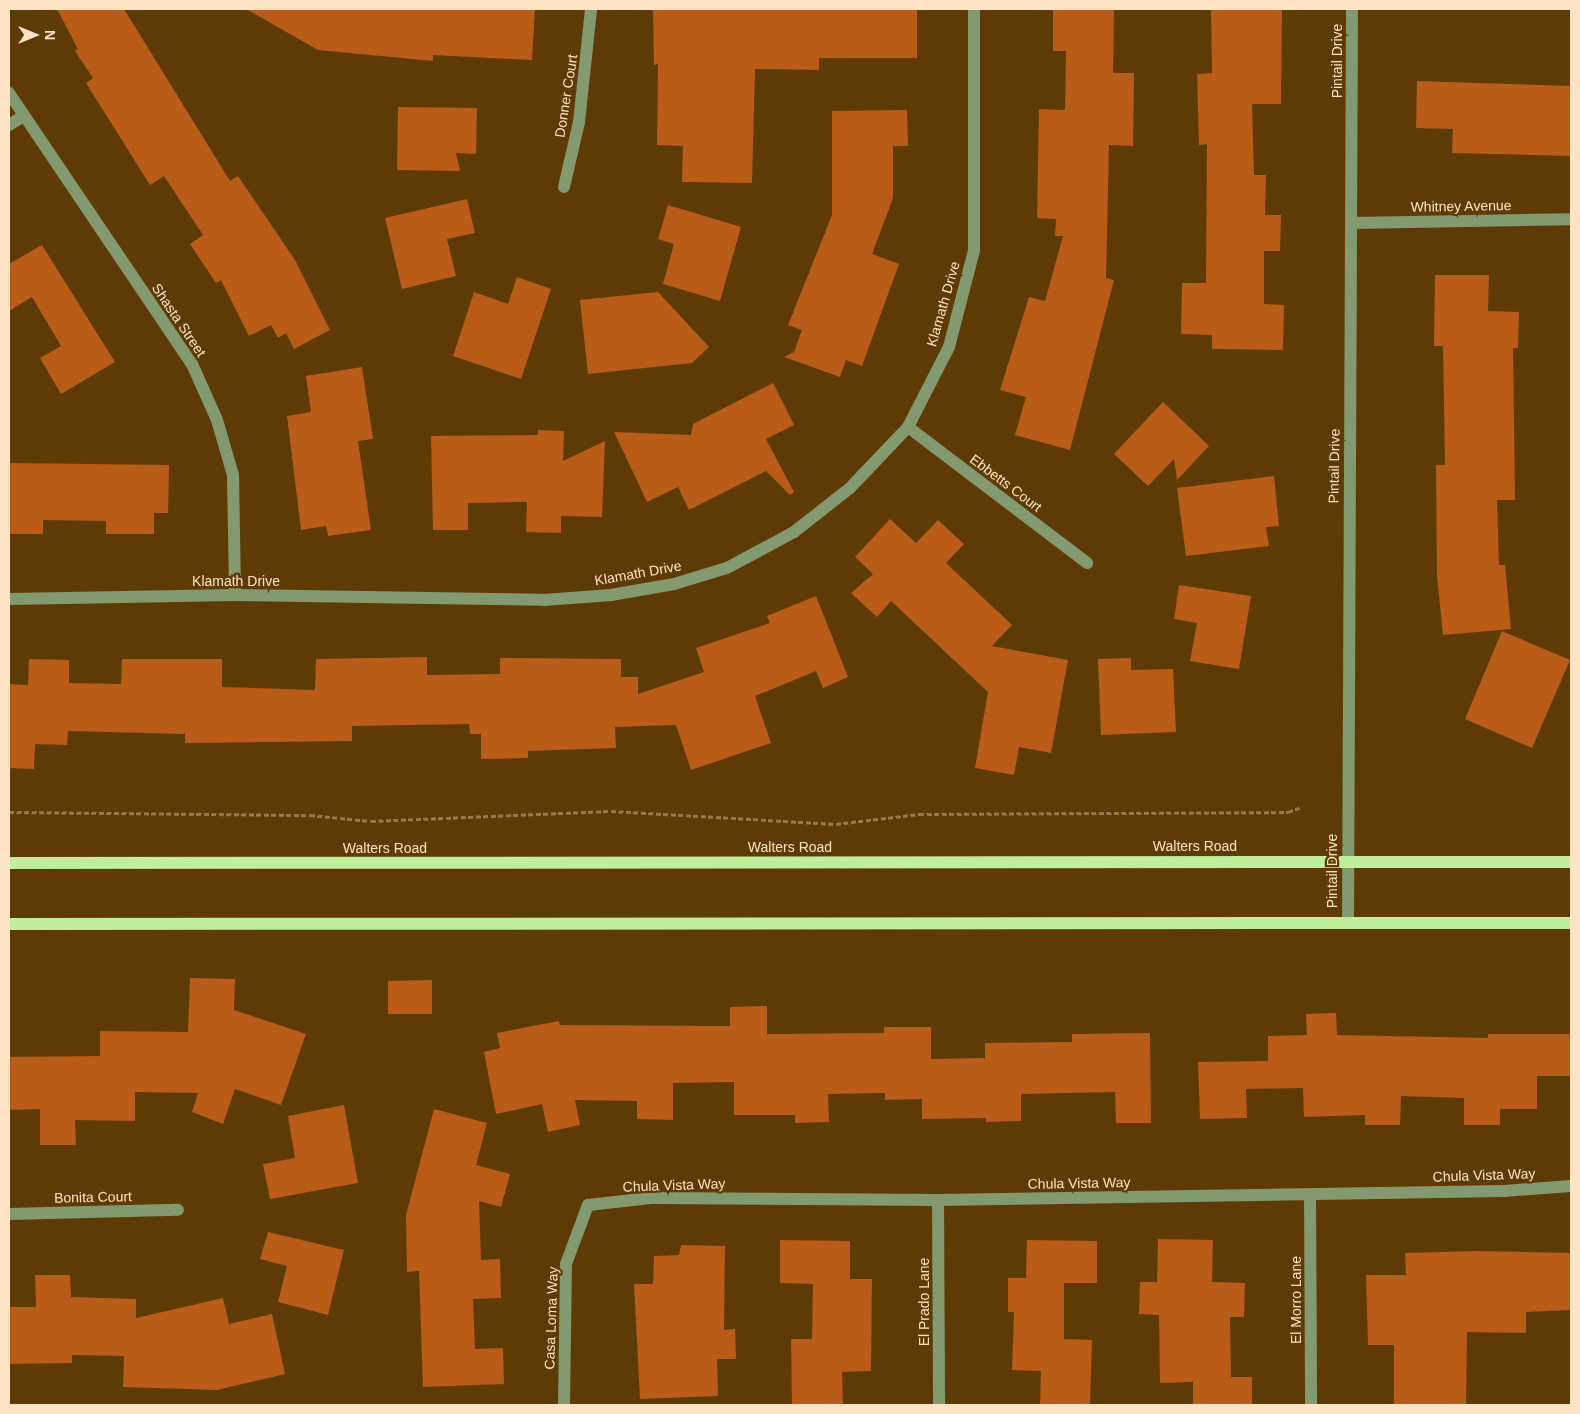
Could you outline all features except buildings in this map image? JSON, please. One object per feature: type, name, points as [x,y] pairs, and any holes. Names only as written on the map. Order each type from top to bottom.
[{"type":"main road","name":"Walters Road","points":[[9,863],[1571,862]]},
{"type":"main road","points":[[9,924],[1571,923]]},
{"type":"street","name":"Donner Court","points":[[564,187],[579,122],[590,9]]},
{"type":"street","name":"Klamath Drive","points":[[9,599],[235,595],[544,600],[611,595],[674,584],[727,568],[794,532],[850,488],[908,427],[949,347],[974,250],[974,9]]},
{"type":"street","name":"Pintail Drive","points":[[1348,923],[1352,9]]},
{"type":"street","name":"Shasta Street","points":[[9,93],[22,117],[192,364],[217,420],[233,475],[235,595]]},
{"type":"street","points":[[9,125],[22,117]]},
{"type":"street","name":"Whitney Avenue","points":[[1352,223],[1571,220]]},
{"type":"street","name":"Ebbetts Court","points":[[908,427],[1087,563]]},
{"type":"street","name":"Chula Vista Way","points":[[588,1206],[651,1198],[938,1200],[1310,1195],[1571,1186]]},
{"type":"street","name":"El Morro Lane","points":[[1310,1195],[1311,1405]]},
{"type":"street","name":"El Prado Lane","points":[[938,1200],[939,1405]]},
{"type":"street","name":"Casa Loma Way","points":[[564,1405],[566,1264],[588,1206]]},
{"type":"street","name":"Bonita Court","points":[[9,1214],[178,1210]]},
{"type":"path","points":[[9,812],[310,815],[371,821],[611,811],[836,824],[919,814],[1288,812],[1302,807]]}]
